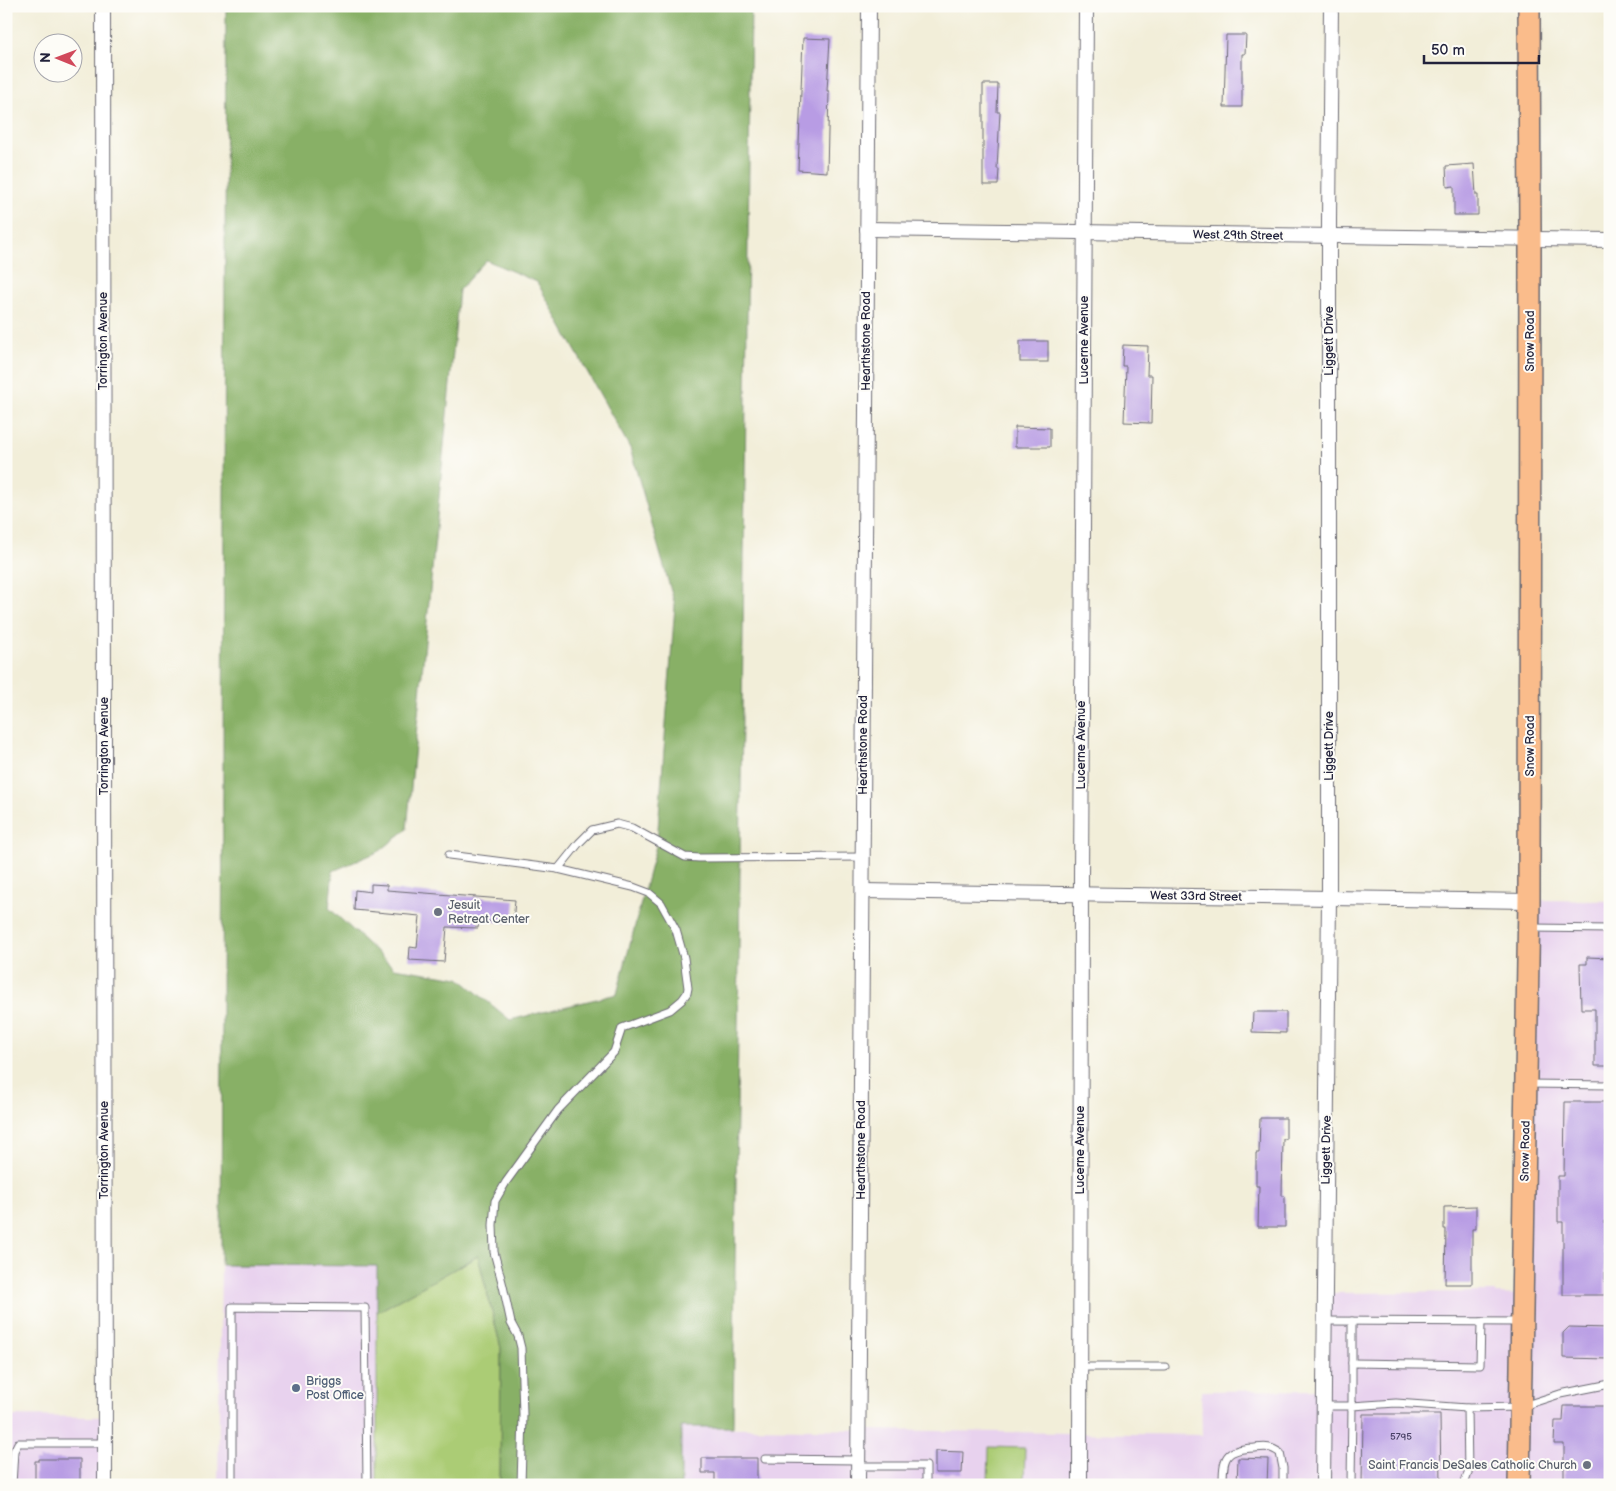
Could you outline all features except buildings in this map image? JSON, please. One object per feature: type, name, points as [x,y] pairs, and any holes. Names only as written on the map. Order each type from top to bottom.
[{"type":"main road","name":"Snow Road","points":[[1519,1485],[1529,928],[1529,6]]},
{"type":"street","name":"Torrington Avenue","points":[[103,6],[105,1485]]},
{"type":"street","name":"Hearthstone Road","points":[[858,1485],[869,6]]},
{"type":"street","name":"Lucerne Avenue","points":[[1080,1485],[1086,6]]},
{"type":"street","name":"Liggett Drive","points":[[1323,1485],[1329,897],[1331,6]]},
{"type":"street","name":"West 29th Street","points":[[867,229],[1610,240]]},
{"type":"street","name":"West 33rd Street","points":[[862,891],[1529,901]]},
{"type":"lane","points":[[558,869],[592,830],[617,824],[632,828],[685,857],[863,857]]},
{"type":"lane","points":[[449,855],[558,869],[633,887],[649,893],[661,903],[676,930],[684,958],[688,988],[687,994],[670,1010],[622,1028],[614,1052],[558,1110],[506,1182],[495,1202],[493,1225],[494,1252],[511,1324],[518,1336],[521,1348],[523,1415],[521,1485]]},
{"type":"lane","points":[[1529,928],[1610,929]]},
{"type":"lane","points":[[1526,1084],[1610,1085]]},
{"type":"lane","points":[[232,1485],[232,1307],[365,1308],[366,1485]]},
{"type":"lane","points":[[1325,1321],[1522,1322]]},
{"type":"lane","points":[[1351,1485],[1352,1321]]},
{"type":"lane","points":[[1352,1363],[1480,1365],[1481,1322]]},
{"type":"lane","points":[[1080,1367],[1165,1367]]},
{"type":"lane","points":[[1324,1406],[1396,1403],[1467,1408],[1520,1407],[1560,1394],[1610,1384]]},
{"type":"lane","points":[[1464,1485],[1468,1473],[1467,1408]]},
{"type":"lane","points":[[12,1485],[14,1451],[18,1443],[104,1443]]},
{"type":"lane","points":[[1223,1485],[1223,1465],[1230,1452],[1241,1448],[1271,1447],[1280,1453],[1283,1468],[1283,1485]]},
{"type":"lane","points":[[765,1459],[926,1466],[926,1485]]},
{"type":"shaded area","points":[[1529,901],[1610,901],[1610,1485],[680,1485],[681,1427],[1202,1435],[1201,1391],[1324,1390],[1325,1293],[1495,1292],[1495,1294],[1522,1295]]},
{"type":"shaded area","points":[[221,1265],[377,1266],[377,1485],[218,1485]]},
{"type":"shaded area","points":[[6,1416],[104,1417],[105,1485],[6,1485]]},
{"type":"green space","points":[[226,6],[751,6],[733,1427],[681,1427],[681,1485],[500,1485],[501,1348],[478,1256],[377,1312],[377,1266],[221,1265]],"holes":[[[486,260],[537,282],[630,448],[675,605],[657,842],[617,994],[510,1020],[459,978],[394,968],[329,908],[333,871],[380,851],[407,829],[459,290]]]},
{"type":"green space","points":[[478,1256],[501,1348],[500,1485],[377,1485],[377,1312]]},
{"type":"green space","points":[[989,1447],[1025,1448],[1024,1485],[988,1485]]},
{"type":"place","name":"Jesuit Retreat Center","points":[[438,912]]},
{"type":"place","name":"Briggs Post Office","points":[[296,1388]]},
{"type":"place","name":"Saint Francis DeSales Catholic Church","points":[[1587,1465]]}]
